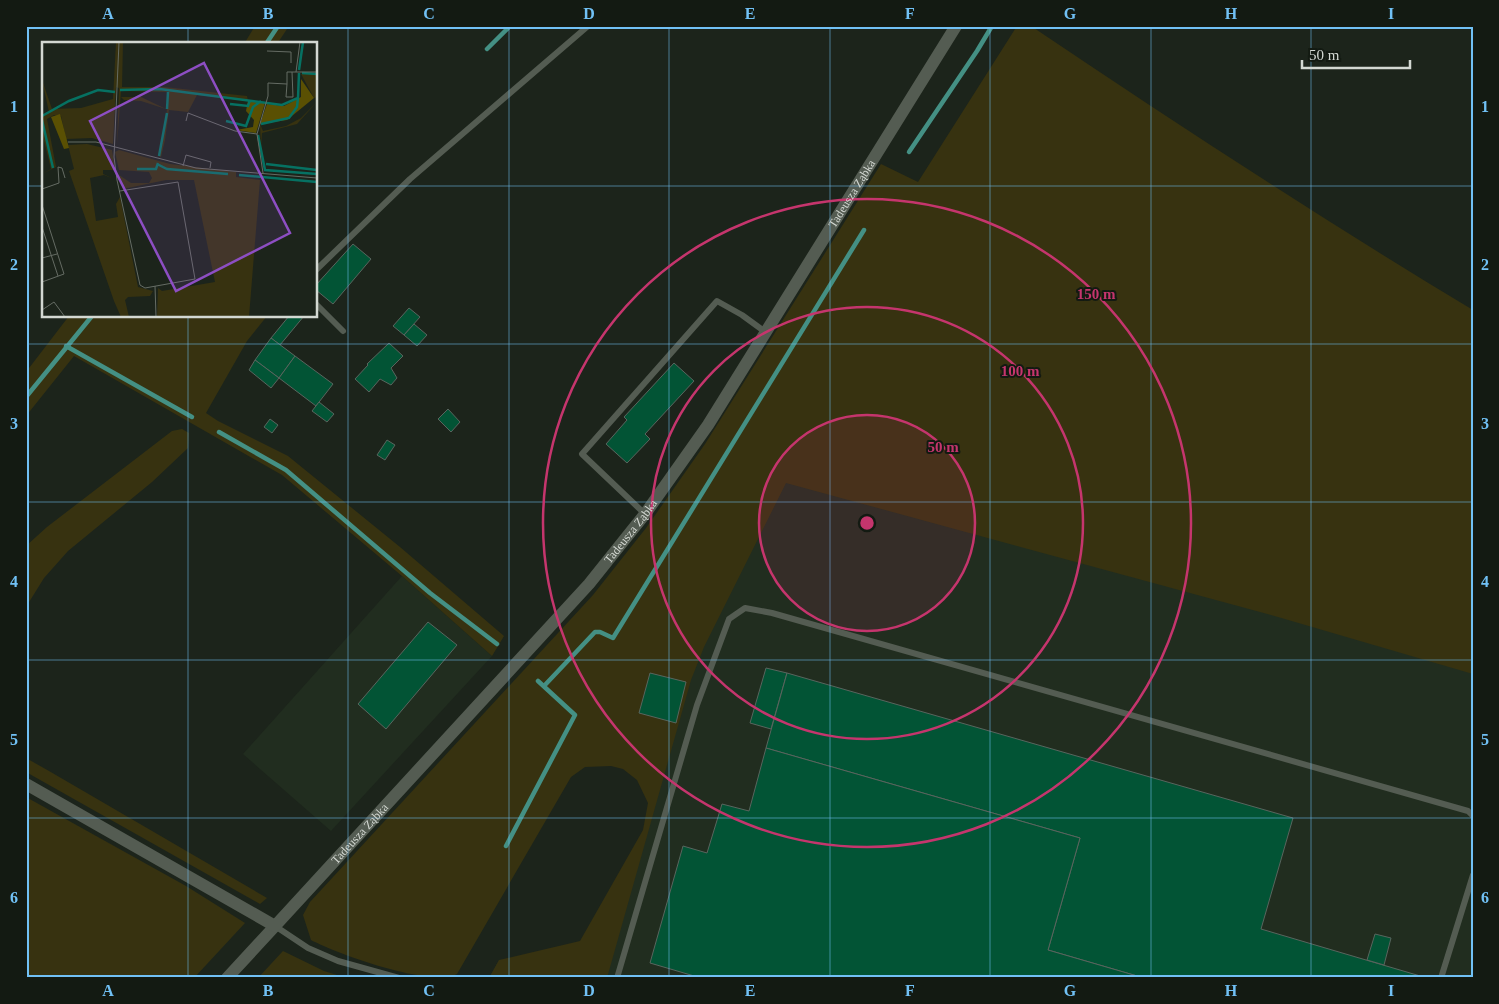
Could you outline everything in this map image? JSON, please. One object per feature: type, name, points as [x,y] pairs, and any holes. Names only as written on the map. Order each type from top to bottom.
[{"type":"street","name":"Tadeusza Ząbka","points":[[227,978],[589,584],[645,514],[708,425],[764,331],[956,26]]},
{"type":"street","points":[[26,784],[275,926]]},
{"type":"lane","points":[[318,268],[410,179],[588,26]]},
{"type":"lane","points":[[645,514],[582,454],[717,301],[742,315],[764,331]]},
{"type":"lane","points":[[318,306],[343,331]]},
{"type":"lane","points":[[617,978],[697,705],[729,619],[745,608],[772,613],[1468,810],[1473,816]]},
{"type":"lane","points":[[1441,978],[1473,875]]},
{"type":"lane","points":[[275,926],[308,948],[331,958],[398,978]]},
{"type":"shaded area","points":[[255,26],[289,26],[278,42],[245,42]]},
{"type":"shaded area","points":[[1017,26],[1031,26],[1250,171],[1473,310],[1473,674],[1278,617],[786,483],[704,647],[691,680],[607,978],[489,978],[499,960],[580,941],[643,830],[648,803],[637,780],[623,769],[611,766],[585,767],[571,777],[457,974],[445,977],[427,977],[384,968],[311,940],[303,915],[310,902],[593,595],[646,528],[705,444],[881,164],[918,182]]},
{"type":"shaded area","points":[[67,318],[265,318],[247,341],[206,413],[218,421],[288,456],[400,547],[504,636],[492,656],[402,576],[282,475],[74,356],[26,416],[26,372]]},
{"type":"shaded area","points":[[843,363],[1473,448],[1473,978],[489,978],[499,960],[515,964],[616,939],[663,768],[600,731]]},
{"type":"shaded area","points":[[182,429],[189,433],[188,448],[152,482],[68,551],[44,578],[26,607],[26,546],[47,527],[172,431]]},
{"type":"shaded area","points":[[402,576],[492,656],[331,831],[243,754]]},
{"type":"shaded area","points":[[26,758],[267,898],[260,904],[26,772]]},
{"type":"shaded area","points":[[26,797],[186,886],[245,923],[194,978],[26,978]]},
{"type":"shaded area","points":[[283,951],[324,971],[347,978],[258,978]]},
{"type":"building","points":[[353,244],[371,259],[333,304],[318,292],[318,283]]},
{"type":"building","points":[[409,308],[420,317],[404,335],[393,326]]},
{"type":"building","points":[[287,318],[302,318],[280,345],[271,338]]},
{"type":"building","points":[[414,324],[427,335],[417,346],[404,335]]},
{"type":"building","points":[[271,338],[295,356],[279,378],[255,360]]},
{"type":"building","points":[[389,343],[403,356],[391,368],[397,378],[391,385],[380,379],[369,392],[355,379],[367,364]]},
{"type":"building","points":[[295,356],[333,384],[316,406],[279,378]]},
{"type":"building","points":[[255,360],[279,378],[271,388],[249,370]]},
{"type":"building","points":[[674,363],[694,381],[645,434],[650,439],[627,463],[606,444],[627,420],[624,417]]},
{"type":"building","points":[[319,402],[334,414],[327,422],[312,411]]},
{"type":"building","points":[[448,409],[460,422],[451,432],[438,419]]},
{"type":"building","points":[[270,419],[278,425],[272,433],[264,427]]},
{"type":"building","points":[[387,440],[395,445],[385,460],[377,455]]},
{"type":"building","points":[[428,622],[457,645],[386,729],[358,704]]},
{"type":"building","points":[[766,668],[787,673],[771,729],[750,723]]},
{"type":"building","points":[[650,673],[686,682],[676,723],[639,713]]},
{"type":"building","points":[[787,673],[1293,818],[1261,929],[1427,978],[1144,978],[1048,950],[1080,838],[766,748]]},
{"type":"building","points":[[766,748],[1080,838],[1048,950],[1144,978],[701,978],[650,963],[683,846],[707,853],[722,804],[749,811]]},
{"type":"building","points":[[1375,934],[1391,938],[1384,965],[1367,960]]},
{"type":"waterway","points":[[267,42],[278,26]]},
{"type":"waterway","points":[[487,49],[510,26]]},
{"type":"waterway","points":[[909,152],[992,26]]},
{"type":"waterway","points":[[544,686],[595,632],[600,632],[613,638],[864,230]]},
{"type":"waterway","points":[[26,397],[90,318]]},
{"type":"waterway","points":[[66,346],[192,417]]},
{"type":"waterway","points":[[219,432],[286,470],[430,593],[497,644]]},
{"type":"waterway","points":[[506,846],[575,715],[538,681]]}]
